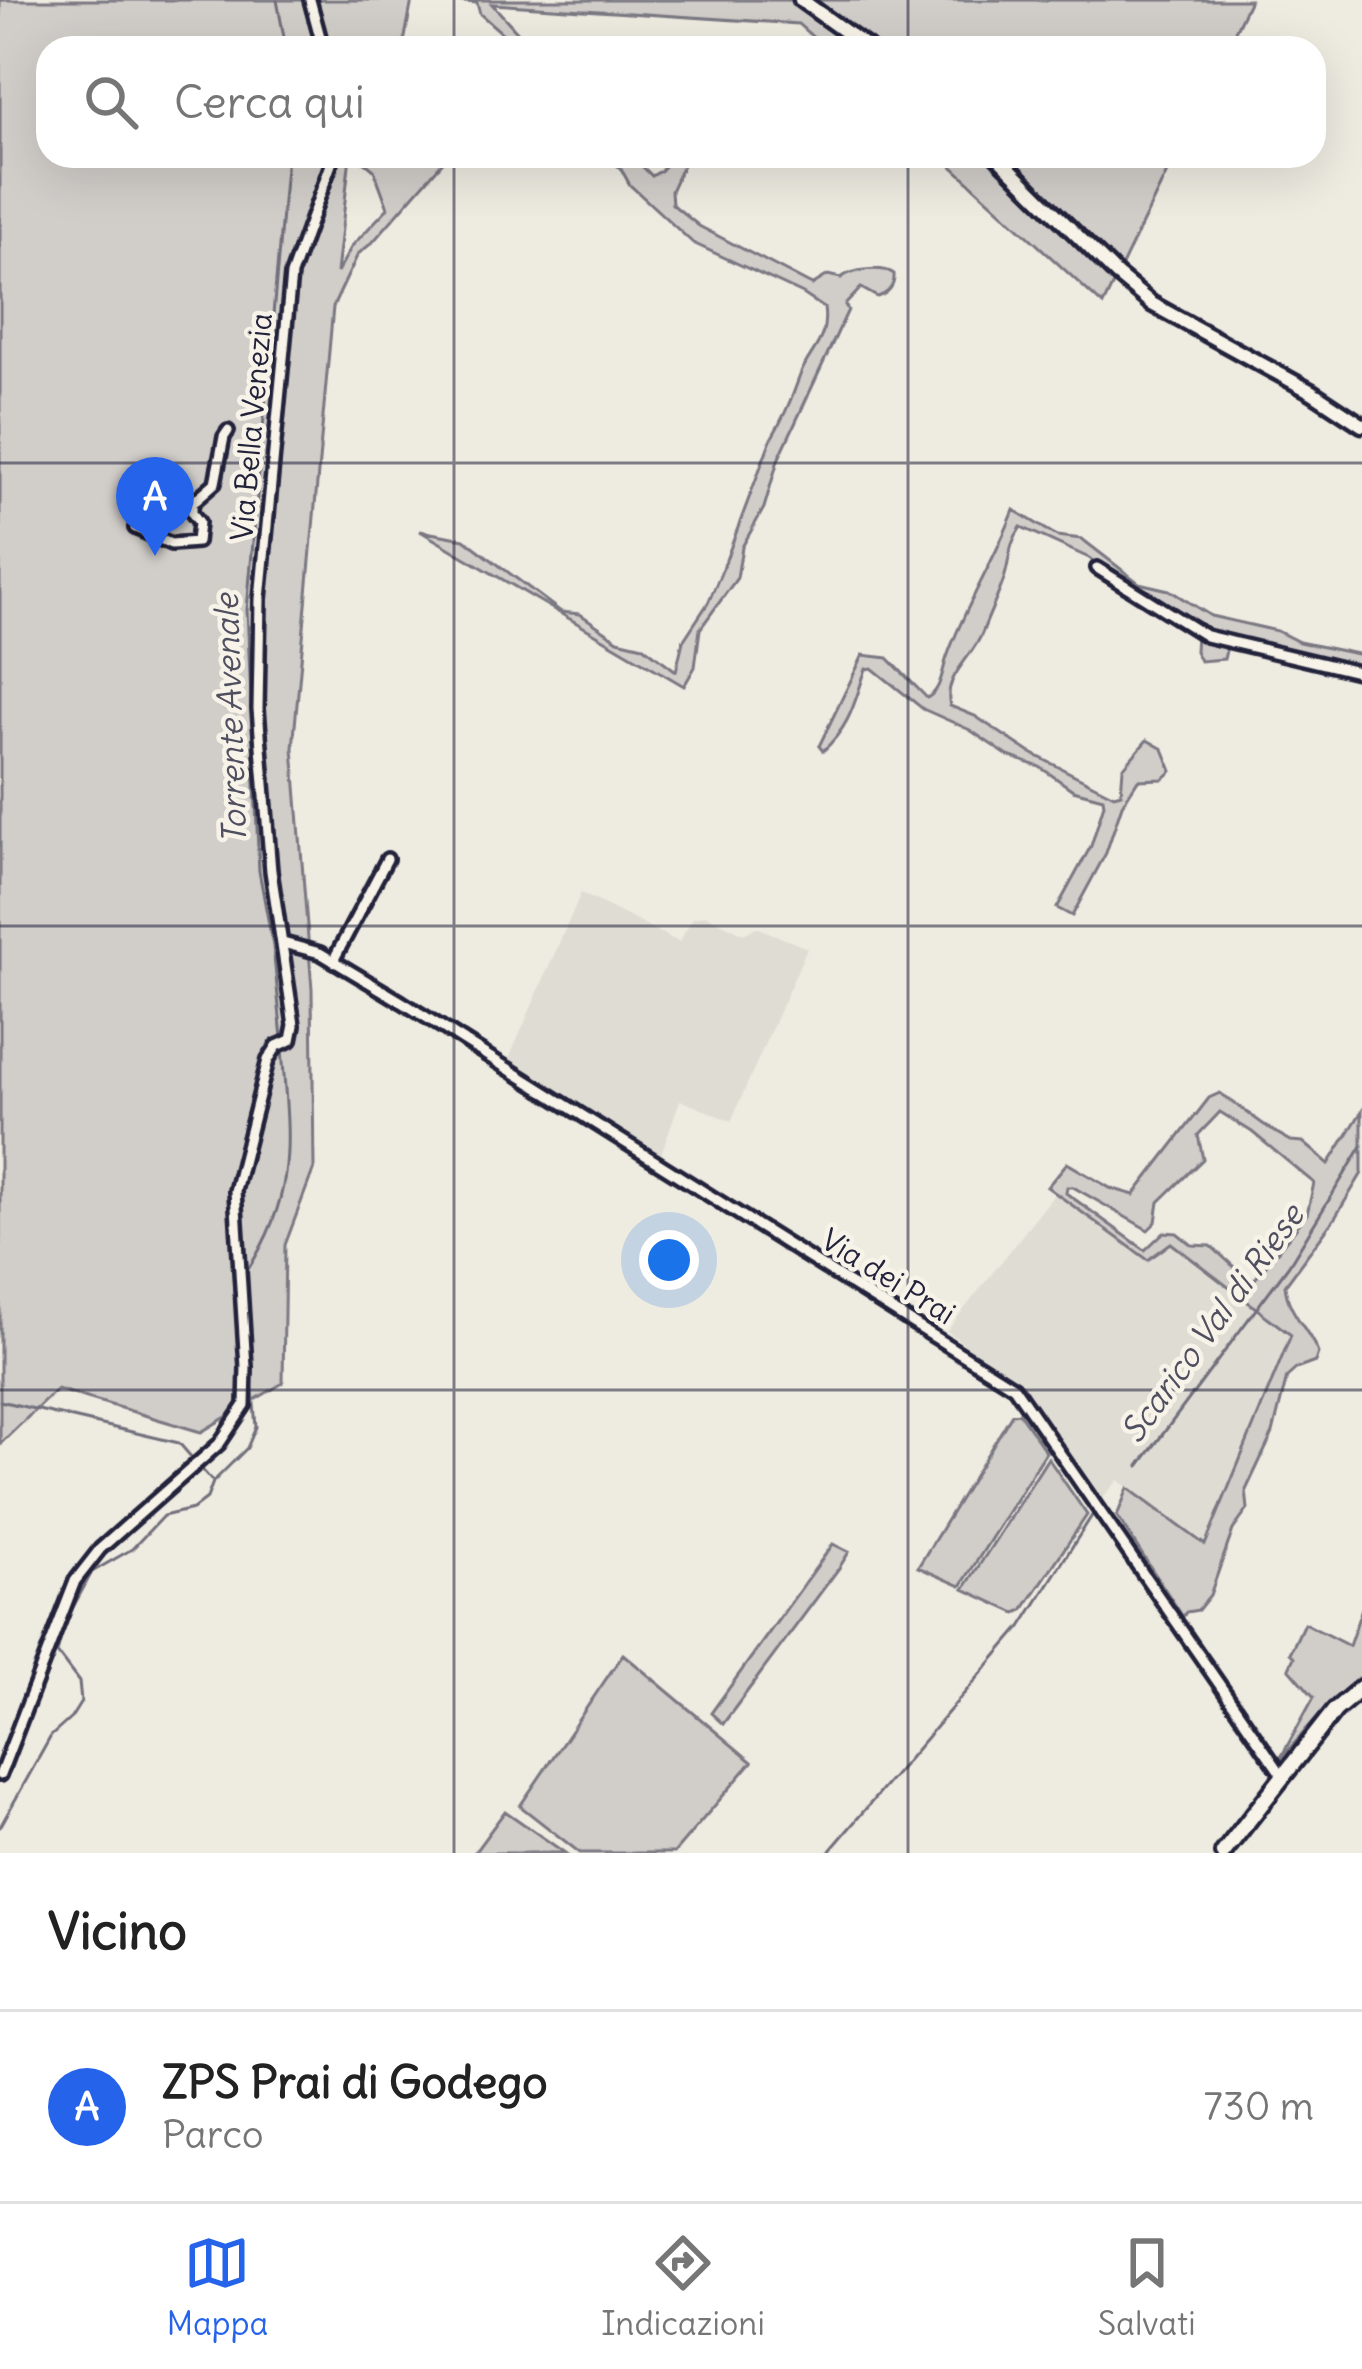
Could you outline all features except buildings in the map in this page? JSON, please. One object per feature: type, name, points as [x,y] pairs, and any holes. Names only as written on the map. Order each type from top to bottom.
[{"type":"main road","points":[[801,0],[851,36]]},
{"type":"main road","points":[[1009,168],[1152,304],[1312,392],[1362,425]]},
{"type":"main road","points":[[1223,1853],[1335,1710],[1362,1687]]},
{"type":"street","points":[[310,0],[320,36]]},
{"type":"street","name":"Via Bella Venezia","points":[[0,1775],[75,1582],[100,1549],[230,1431],[244,1405],[235,1191],[268,1060],[294,1025],[271,871],[257,681],[267,516],[291,275],[330,168]]},
{"type":"street","points":[[135,528],[171,544],[197,542],[199,522],[192,503],[215,483],[228,430]]},
{"type":"street","points":[[1097,568],[1205,636],[1362,673]]},
{"type":"street","points":[[333,961],[387,859]]},
{"type":"street","name":"Via dei Prai","points":[[283,944],[298,944],[333,961],[1013,1387],[1282,1775]]},
{"type":"shaded area","points":[[0,0],[412,0],[405,36],[36,36],[36,168],[349,168],[337,273],[352,246],[388,208],[372,168],[438,168],[358,254],[333,307],[293,748],[312,989],[314,1168],[285,1245],[283,1383],[201,1432],[57,1389],[0,1444]]},
{"type":"shaded area","points":[[434,0],[1250,0],[1233,36],[812,36],[798,24],[492,4],[521,36],[505,36],[480,14],[477,3]]},
{"type":"shaded area","points":[[644,168],[652,176],[663,168],[682,168],[671,191],[672,204],[699,226],[812,285],[828,275],[841,278],[883,270],[894,274],[884,294],[877,297],[861,288],[845,305],[848,310],[778,460],[764,508],[742,547],[737,578],[700,629],[695,667],[684,686],[420,531],[464,539],[561,612],[580,614],[618,640],[643,646],[676,671],[683,641],[708,603],[771,439],[821,338],[824,308],[693,243],[630,185],[621,169]]},
{"type":"shaded area","points":[[954,168],[1169,168],[1103,305]]},
{"type":"shaded area","points":[[1014,510],[1057,536],[1082,539],[1139,583],[1169,590],[1211,616],[1362,655],[1362,670],[1233,639],[1224,659],[1200,661],[1196,633],[1089,558],[1021,527],[983,631],[951,685],[950,706],[1114,795],[1121,793],[1123,768],[1147,740],[1163,749],[1172,771],[1163,779],[1138,780],[1072,916],[1057,908],[1091,846],[1103,798],[1073,790],[1040,767],[1008,756],[970,730],[923,709],[872,668],[866,669],[840,732],[823,751],[819,746],[863,655],[888,658],[927,698],[935,691],[954,638]]},
{"type":"shaded area","points":[[581,893],[679,942],[693,918],[706,915],[744,934],[756,927],[807,948],[731,1121],[680,1100],[661,1154],[508,1061]]},
{"type":"shaded area","points":[[1220,1093],[1270,1129],[1303,1142],[1329,1164],[1362,1111],[1362,1173],[1285,1285],[1290,1304],[1318,1353],[1315,1362],[1287,1377],[1273,1433],[1246,1490],[1248,1509],[1233,1530],[1210,1595],[1198,1610],[1183,1617],[1117,1516],[1128,1488],[1205,1545],[1291,1335],[1171,1243],[1148,1260],[1047,1187],[1067,1163],[1110,1188],[1134,1195],[1209,1098]],"holes":[[[1220,1112],[1314,1183],[1307,1214],[1255,1279],[1243,1275],[1211,1246],[1192,1245],[1177,1233],[1164,1232],[1145,1250],[1066,1193],[1067,1187],[1073,1187],[1148,1230],[1156,1222],[1159,1202],[1203,1159],[1198,1135]]]},
{"type":"shaded area","points":[[1056,1192],[1147,1260],[1170,1243],[1292,1335],[1205,1546],[1118,1480],[1100,1501],[1023,1389],[947,1331]]},
{"type":"shaded area","points":[[1019,1413],[1046,1452],[961,1586],[918,1567],[1012,1414]]},
{"type":"shaded area","points":[[1048,1458],[1087,1515],[1023,1610],[1016,1613],[964,1589]]},
{"type":"shaded area","points":[[833,1544],[849,1552],[723,1724],[711,1713]]},
{"type":"shaded area","points":[[1362,1608],[1362,1678],[1318,1716],[1279,1761],[1314,1697],[1289,1668],[1294,1657],[1290,1653],[1304,1623],[1349,1646]]},
{"type":"shaded area","points":[[623,1654],[752,1762],[674,1853],[580,1853],[520,1806]]},
{"type":"shaded area","points":[[505,1811],[565,1853],[474,1853]]},
{"type":"waterway","name":"Torrente Avenale","points":[[277,0],[284,36]]},
{"type":"waterway","name":"Torrente Avenale","points":[[282,1038],[273,946],[259,871],[247,610],[286,168]]},
{"type":"waterway","name":"Torrente Avenale","points":[[247,1271],[264,1242],[283,1189],[287,1137],[282,1048]]},
{"type":"waterway","name":"Scarico Val di Riese","points":[[1139,1466],[1289,1265],[1362,1146]]},
{"type":"waterway","name":"Torrente Avenale","points":[[0,1827],[51,1736],[81,1702],[79,1682],[57,1653],[65,1622],[92,1572],[132,1549],[163,1516],[193,1509],[207,1498],[213,1482],[247,1448],[256,1427],[249,1346]]},
{"type":"waterway","points":[[0,1401],[179,1443],[211,1480]]},
{"type":"waterway","name":"Scarico Val di Riese","points":[[828,1853],[1021,1627],[1093,1514]]},
{"type":"place","name":"ZPS Prai di Godego","points":[[155,556]]}]
